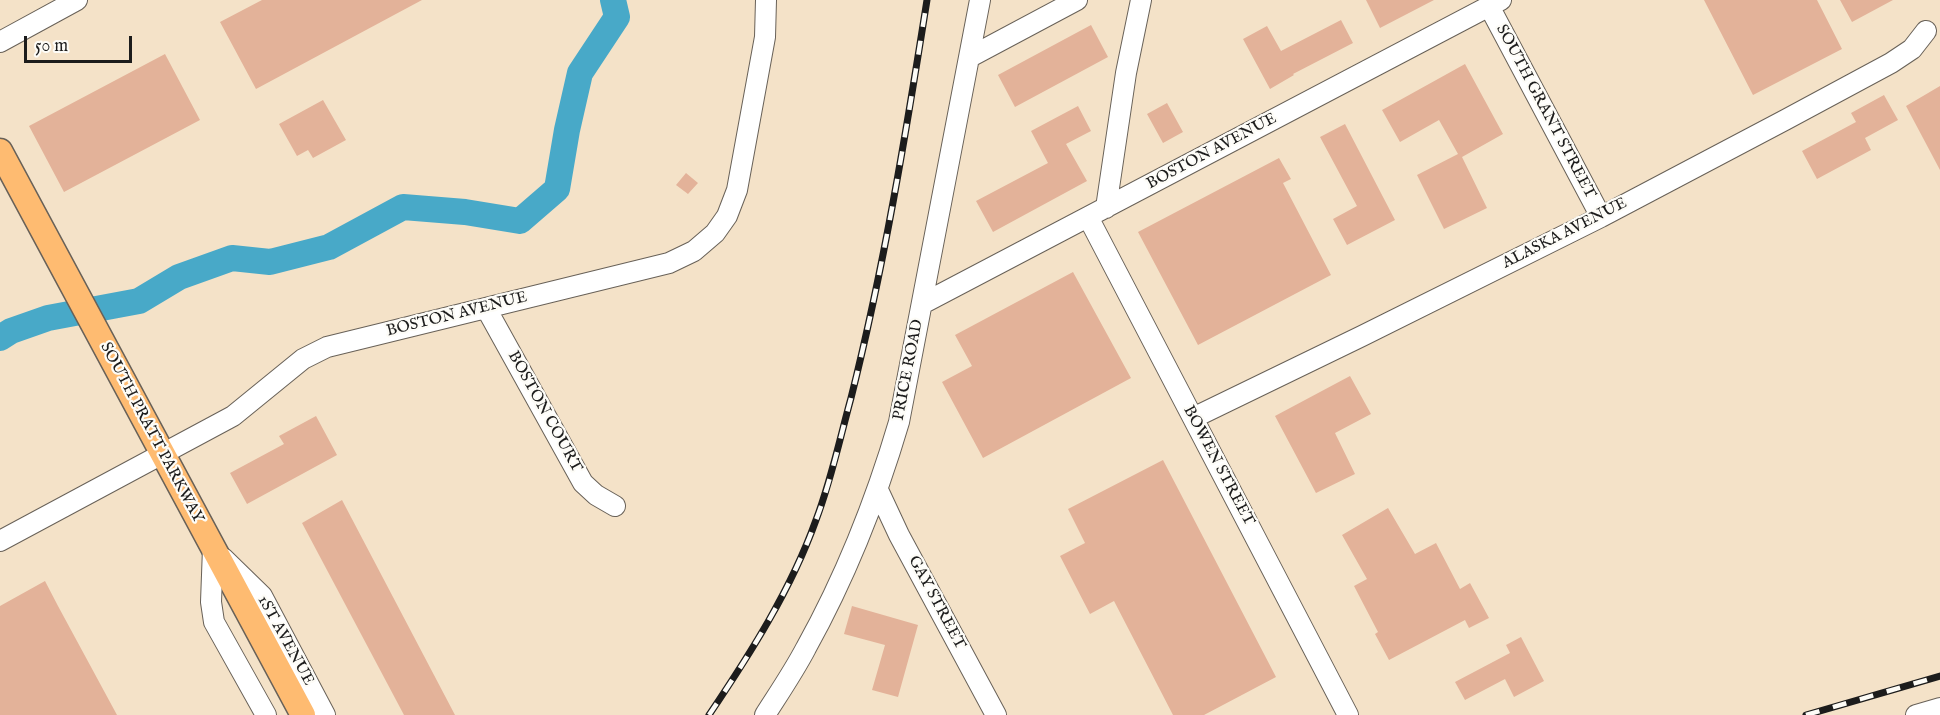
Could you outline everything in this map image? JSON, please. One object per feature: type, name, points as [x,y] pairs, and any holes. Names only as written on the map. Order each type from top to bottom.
[{"type":"main road","name":"SOUTH PRATT PARKWAY","points":[[0,150],[303,715]]},
{"type":"street","points":[[0,42],[77,0]]},
{"type":"street","name":"BOSTON AVENUE","points":[[0,541],[233,416],[303,359],[327,348],[669,263],[694,251],[715,232],[727,216],[737,190],[765,37],[766,0]]},
{"type":"street","name":"PRICE ROAD","points":[[765,715],[806,649],[845,571],[878,490],[899,422],[980,0]]},
{"type":"street","points":[[970,57],[1077,0]]},
{"type":"street","points":[[1106,208],[1126,73],[1141,0]]},
{"type":"street","name":"BOSTON AVENUE","points":[[922,304],[1495,3]]},
{"type":"street","name":"SOUTH GRANT STREET","points":[[1495,3],[1600,217]]},
{"type":"street","name":"ALASKA AVENUE","points":[[1193,418],[1600,217],[1891,63],[1912,49],[1926,31]]},
{"type":"street","name":"BOWEN STREET","points":[[1088,217],[1348,715]]},
{"type":"street","name":"BOSTON COURT","points":[[486,308],[583,483],[596,495],[615,506]]},
{"type":"street","name":"GAY STREET","points":[[878,490],[899,535],[996,715]]},
{"type":"street","points":[[213,548],[211,602],[214,622],[266,715]]},
{"type":"street","name":"1ST AVENUE","points":[[213,548],[262,596],[325,715]]},
{"type":"street","points":[[1916,715],[1940,708]]},
{"type":"building","points":[[262,0],[422,0],[256,89],[220,22]]},
{"type":"building","points":[[1366,0],[1434,0],[1380,28]]},
{"type":"building","points":[[1704,0],[1817,0],[1842,49],[1753,95]]},
{"type":"building","points":[[1840,0],[1893,0],[1852,22]]},
{"type":"building","points":[[1341,20],[1353,43],[1293,74],[1270,89],[1243,39],[1267,26],[1281,51]]},
{"type":"building","points":[[1091,25],[1108,57],[1015,107],[998,75]]},
{"type":"building","points":[[165,54],[200,120],[64,192],[29,126]]},
{"type":"building","points":[[1465,64],[1503,134],[1462,157],[1487,208],[1444,229],[1417,175],[1458,154],[1439,120],[1400,142],[1382,110]]},
{"type":"building","points":[[1940,86],[1940,170],[1906,106]]},
{"type":"building","points":[[1884,95],[1898,120],[1865,138],[1871,150],[1817,179],[1802,151],[1856,122],[1851,113]]},
{"type":"building","points":[[323,100],[346,140],[313,158],[308,150],[297,156],[279,124]]},
{"type":"building","points":[[1167,103],[1183,132],[1163,143],[1147,114]]},
{"type":"building","points":[[1078,106],[1091,131],[1066,144],[1087,181],[993,232],[976,201],[1048,163],[1031,131]]},
{"type":"building","points":[[1345,124],[1395,220],[1347,245],[1333,219],[1357,206],[1320,137]]},
{"type":"building","points":[[1279,158],[1291,179],[1283,183],[1331,275],[1198,345],[1138,232]]},
{"type":"building","points":[[686,173],[698,183],[688,194],[676,185]]},
{"type":"building","points":[[1073,272],[1131,378],[983,458],[942,382],[972,366],[955,335]]},
{"type":"building","points":[[1350,376],[1371,414],[1335,433],[1355,474],[1316,493],[1275,416]]},
{"type":"building","points":[[316,416],[337,455],[247,504],[230,473],[284,444],[279,436]]},
{"type":"building","points":[[1163,460],[1276,677],[1204,715],[1173,715],[1114,601],[1090,614],[1060,556],[1085,543],[1068,509]]},
{"type":"building","points":[[342,500],[455,715],[404,715],[302,523]]},
{"type":"building","points":[[1388,508],[1415,554],[1436,543],[1460,589],[1470,583],[1489,618],[1469,628],[1465,620],[1389,660],[1375,634],[1378,632],[1354,586],[1367,579],[1342,535]]},
{"type":"building","points":[[45,581],[117,715],[0,715],[0,606]]},
{"type":"building","points":[[852,606],[918,625],[898,697],[872,690],[885,645],[844,634]]},
{"type":"building","points":[[1521,637],[1544,681],[1514,697],[1505,679],[1465,700],[1455,682],[1510,653],[1506,645]]},
{"type":"waterway","points":[[0,338],[11,331],[48,318],[139,301],[179,277],[232,258],[270,262],[329,247],[403,207],[465,212],[520,221],[557,189],[580,73],[617,17],[613,0]]},
{"type":"railway","points":[[709,715],[782,596],[806,546],[826,490],[851,398],[874,299],[927,0]]},
{"type":"railway","points":[[1806,715],[1940,676]]}]
